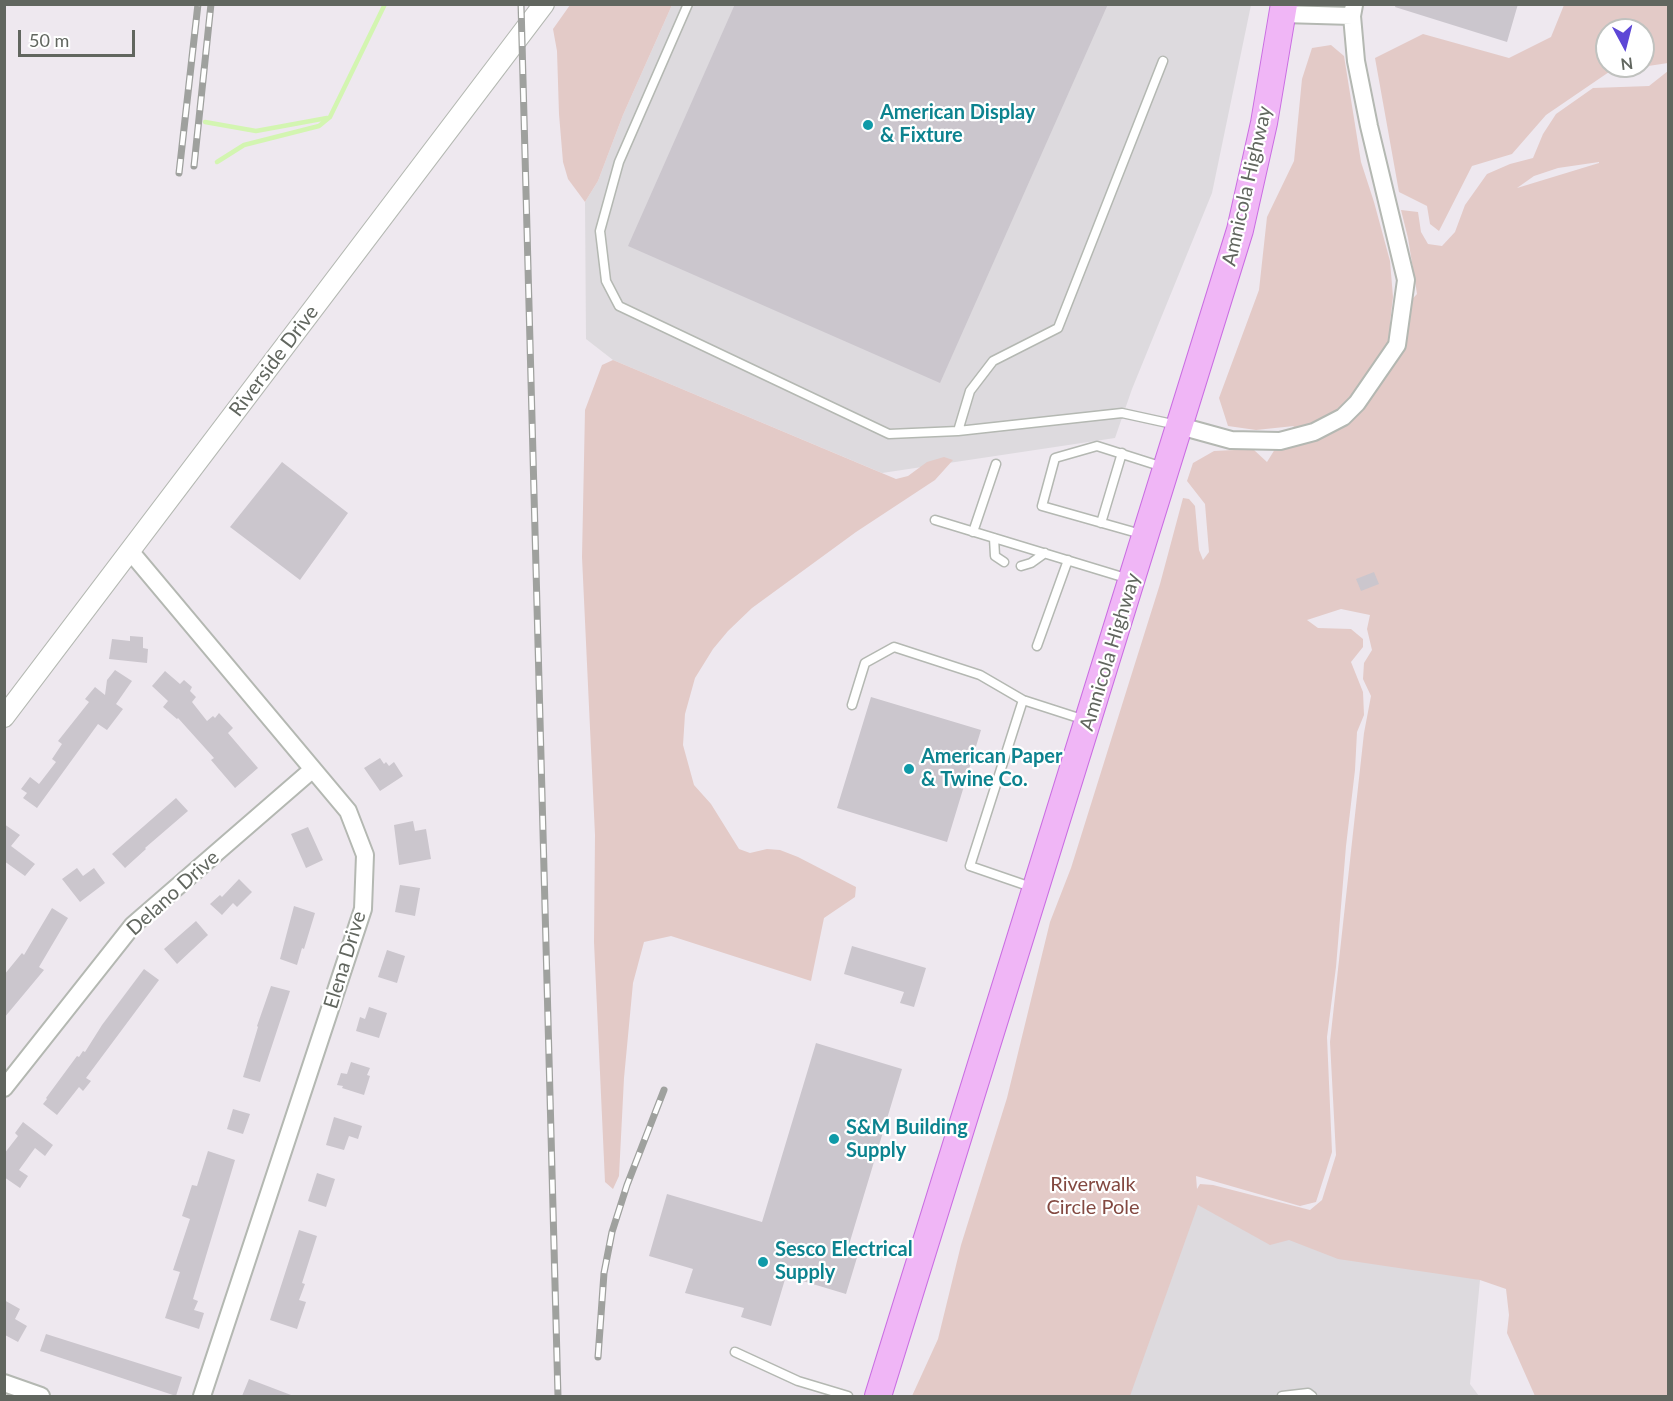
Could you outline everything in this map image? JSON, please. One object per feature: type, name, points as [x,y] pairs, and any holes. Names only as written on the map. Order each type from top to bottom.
[{"type":"main road","name":"Amnicola Highway","points":[[878,1396],[1240,230],[1264,123],[1284,9]]},
{"type":"street","name":"Riverside Drive","points":[[4,717],[544,4]]},
{"type":"street","points":[[1180,426],[1231,440],[1280,441],[1314,432],[1343,417],[1357,403],[1397,345],[1406,280],[1356,61],[1353,10],[1284,9]]},
{"type":"street","name":"Elena Drive","points":[[130,551],[348,811],[365,855],[363,909],[202,1396]]},
{"type":"street","name":"Delano Drive","points":[[4,1088],[134,925],[313,769]]},
{"type":"street","points":[[4,1383],[40,1396]]},
{"type":"lane","points":[[688,4],[619,162],[600,231],[606,281],[620,306],[889,434],[958,431],[1122,413],[1180,426]]},
{"type":"lane","points":[[958,431],[970,391],[993,361],[1058,328],[1163,61]]},
{"type":"lane","points":[[1146,536],[1042,506],[1055,458],[1097,446],[1167,469]]},
{"type":"lane","points":[[1101,523],[1122,453]]},
{"type":"lane","points":[[973,532],[996,464]]},
{"type":"lane","points":[[934,520],[1132,580]]},
{"type":"lane","points":[[994,538],[995,556],[1004,562]]},
{"type":"lane","points":[[1022,566],[1045,554]]},
{"type":"lane","points":[[1037,646],[1068,560]]},
{"type":"lane","points":[[852,705],[865,663],[894,647],[980,675],[1023,700],[1088,722]]},
{"type":"lane","points":[[1023,700],[970,866],[1035,889]]},
{"type":"lane","points":[[735,1352],[798,1381],[848,1396]]},
{"type":"lane","points":[[1282,1396],[1308,1393],[1312,1396]]},
{"type":"shaded area","points":[[672,5],[1251,5],[1212,193],[1132,389],[1115,438],[882,473],[613,360],[586,339],[585,202],[598,181],[623,115]]},
{"type":"shaded area","points":[[1198,1205],[1480,1280],[1470,1384],[1479,1396],[1072,1396]]},
{"type":"green space","points":[[570,5],[672,5],[623,115],[598,181],[585,202],[568,179],[563,162],[559,114],[557,51],[553,29]]},
{"type":"green space","points":[[1564,5],[1668,5],[1668,63],[1655,65],[1655,18],[1595,18],[1595,78],[1600,78],[1546,115],[1512,154],[1472,166],[1439,231],[1430,224],[1427,206],[1399,192],[1375,58],[1423,34],[1509,58],[1551,37]]},
{"type":"green space","name":"Riverwalk Circle Pole","points":[[1331,45],[1344,56],[1361,162],[1390,261],[1393,297],[1390,323],[1417,294],[1401,210],[1418,212],[1421,232],[1428,244],[1442,246],[1455,232],[1465,205],[1487,174],[1510,164],[1533,158],[1543,134],[1556,114],[1593,88],[1649,86],[1668,71],[1668,1396],[1535,1396],[1507,1333],[1509,1315],[1506,1289],[1480,1280],[1338,1259],[1289,1240],[1270,1245],[1198,1205],[1130,1396],[912,1396],[938,1339],[961,1245],[1007,1098],[1050,922],[1071,868],[1160,584],[1183,498],[1189,499],[1195,506],[1199,550],[1203,560],[1209,552],[1205,504],[1187,481],[1193,463],[1214,451],[1234,450],[1254,450],[1267,462],[1280,441],[1294,426],[1256,430],[1228,426],[1219,398],[1259,290],[1267,217],[1294,161],[1302,79],[1312,48]],"holes":[[[1599,163],[1517,188],[1534,176],[1558,168]],[[1341,609],[1370,615],[1367,629],[1372,650],[1364,663],[1363,679],[1371,696],[1364,733],[1330,1042],[1336,1155],[1322,1200],[1310,1210],[1213,1185],[1200,1184],[1197,1189],[1196,1176],[1300,1206],[1316,1202],[1332,1152],[1327,1037],[1336,967],[1357,732],[1364,715],[1363,692],[1351,662],[1363,647],[1363,639],[1351,629],[1318,628],[1307,620]]]},
{"type":"green space","points":[[613,360],[896,479],[908,476],[927,462],[944,457],[953,460],[935,480],[856,532],[752,608],[713,649],[695,678],[685,714],[683,745],[694,785],[711,804],[739,849],[750,853],[767,849],[780,850],[798,857],[856,887],[855,897],[824,918],[811,981],[671,936],[644,942],[633,983],[624,1078],[619,1176],[613,1189],[605,1182],[594,942],[595,835],[582,557],[585,410],[602,365]]},
{"type":"building","name":"American Display & Fixture","points":[[735,4],[1108,4],[940,383],[628,246]]},
{"type":"building","points":[[1396,4],[1518,4],[1507,42],[1395,7]]},
{"type":"building","points":[[282,462],[348,513],[300,580],[230,527]]},
{"type":"building","points":[[1374,572],[1379,584],[1361,591],[1356,579]]},
{"type":"building","points":[[130,636],[143,637],[143,648],[148,649],[147,663],[109,659],[112,639],[130,641]]},
{"type":"building","points":[[115,670],[132,681],[116,704],[123,709],[107,730],[98,724],[37,808],[23,798],[27,793],[21,789],[30,777],[39,784],[56,762],[52,759],[62,744],[58,741],[89,702],[85,699],[95,687],[105,695],[107,680]]},
{"type":"building","points":[[165,671],[180,684],[184,680],[192,687],[190,691],[196,697],[192,702],[207,721],[213,716],[215,718],[219,713],[233,728],[228,733],[258,768],[235,788],[211,760],[214,758],[178,718],[163,707],[168,701],[152,686]]},
{"type":"building","name":"American Paper & Twine Co.","points":[[871,697],[981,730],[947,842],[837,808]]},
{"type":"building","points":[[380,758],[384,764],[386,762],[389,766],[394,762],[403,776],[380,791],[364,768]]},
{"type":"building","points":[[176,798],[188,811],[125,868],[112,854]]},
{"type":"building","points":[[413,821],[415,831],[426,829],[431,859],[399,865],[394,825]]},
{"type":"building","points":[[4,824],[20,835],[11,846],[35,864],[25,876],[4,861]]},
{"type":"building","points":[[308,827],[323,860],[306,868],[291,834]]},
{"type":"building","points":[[77,868],[83,876],[94,868],[105,883],[80,902],[62,879]]},
{"type":"building","points":[[239,879],[252,892],[237,907],[233,903],[222,915],[210,904],[220,895],[222,897]]},
{"type":"building","points":[[400,885],[420,888],[415,916],[395,912]]},
{"type":"building","points":[[294,906],[315,913],[297,965],[280,959]]},
{"type":"building","points":[[52,908],[68,918],[39,967],[44,970],[4,1018],[4,975],[22,953],[24,955]]},
{"type":"building","points":[[196,921],[208,935],[177,964],[164,949]]},
{"type":"building","points":[[852,946],[926,968],[914,1007],[900,1003],[904,992],[844,974]]},
{"type":"building","points":[[387,950],[405,956],[397,983],[378,977]]},
{"type":"building","points":[[144,969],[159,980],[86,1078],[91,1081],[83,1091],[79,1087],[57,1115],[43,1104],[46,1098],[77,1056],[85,1052]]},
{"type":"building","points":[[271,986],[290,991],[260,1082],[243,1077]]},
{"type":"building","points":[[369,1007],[387,1013],[379,1038],[356,1031],[360,1017],[365,1019]]},
{"type":"building","points":[[816,1043],[902,1069],[848,1248],[859,1251],[846,1294],[786,1276],[771,1326],[741,1317],[744,1308],[685,1293],[693,1269],[649,1256],[667,1194],[762,1222]]},
{"type":"building","points":[[351,1062],[370,1068],[364,1095],[337,1085],[341,1073],[347,1074]]},
{"type":"building","points":[[233,1109],[250,1114],[243,1134],[227,1129]]},
{"type":"building","points":[[334,1117],[362,1126],[358,1139],[349,1136],[344,1150],[326,1145]]},
{"type":"building","points":[[23,1122],[53,1145],[45,1156],[35,1148],[19,1170],[28,1176],[20,1188],[4,1177],[4,1154],[18,1136],[15,1133]]},
{"type":"building","points":[[208,1151],[235,1160],[193,1299],[198,1301],[194,1310],[204,1313],[199,1329],[165,1318],[180,1272],[173,1270],[190,1219],[182,1216],[192,1185],[197,1186]]},
{"type":"building","points":[[317,1173],[335,1179],[326,1207],[308,1201]]},
{"type":"building","points":[[299,1230],[317,1236],[302,1283],[305,1284],[299,1300],[306,1302],[297,1329],[270,1320]]},
{"type":"building","points":[[4,1300],[20,1309],[15,1319],[27,1326],[18,1342],[5,1335],[4,1337]]},
{"type":"building","points":[[46,1334],[182,1377],[176,1396],[40,1351]]},
{"type":"building","points":[[249,1379],[291,1395],[291,1396],[242,1396]]},
{"type":"waterway","points":[[217,162],[244,145],[319,126],[330,117],[385,4]]},
{"type":"waterway","points":[[205,122],[256,131],[327,118]]},
{"type":"railway","points":[[179,173],[198,4]]},
{"type":"railway","points":[[194,166],[211,4]]},
{"type":"railway","points":[[521,4],[558,1396]]},
{"type":"railway","points":[[598,1357],[604,1273],[612,1232],[627,1185],[664,1090]]},
{"type":"place","name":"American Display & Fixture","points":[[868,125]]},
{"type":"place","name":"American Paper & Twine Co.","points":[[909,769]]},
{"type":"place","name":"S&M Building Supply","points":[[834,1139]]},
{"type":"place","name":"Sesco Electrical Supply","points":[[763,1262]]}]
